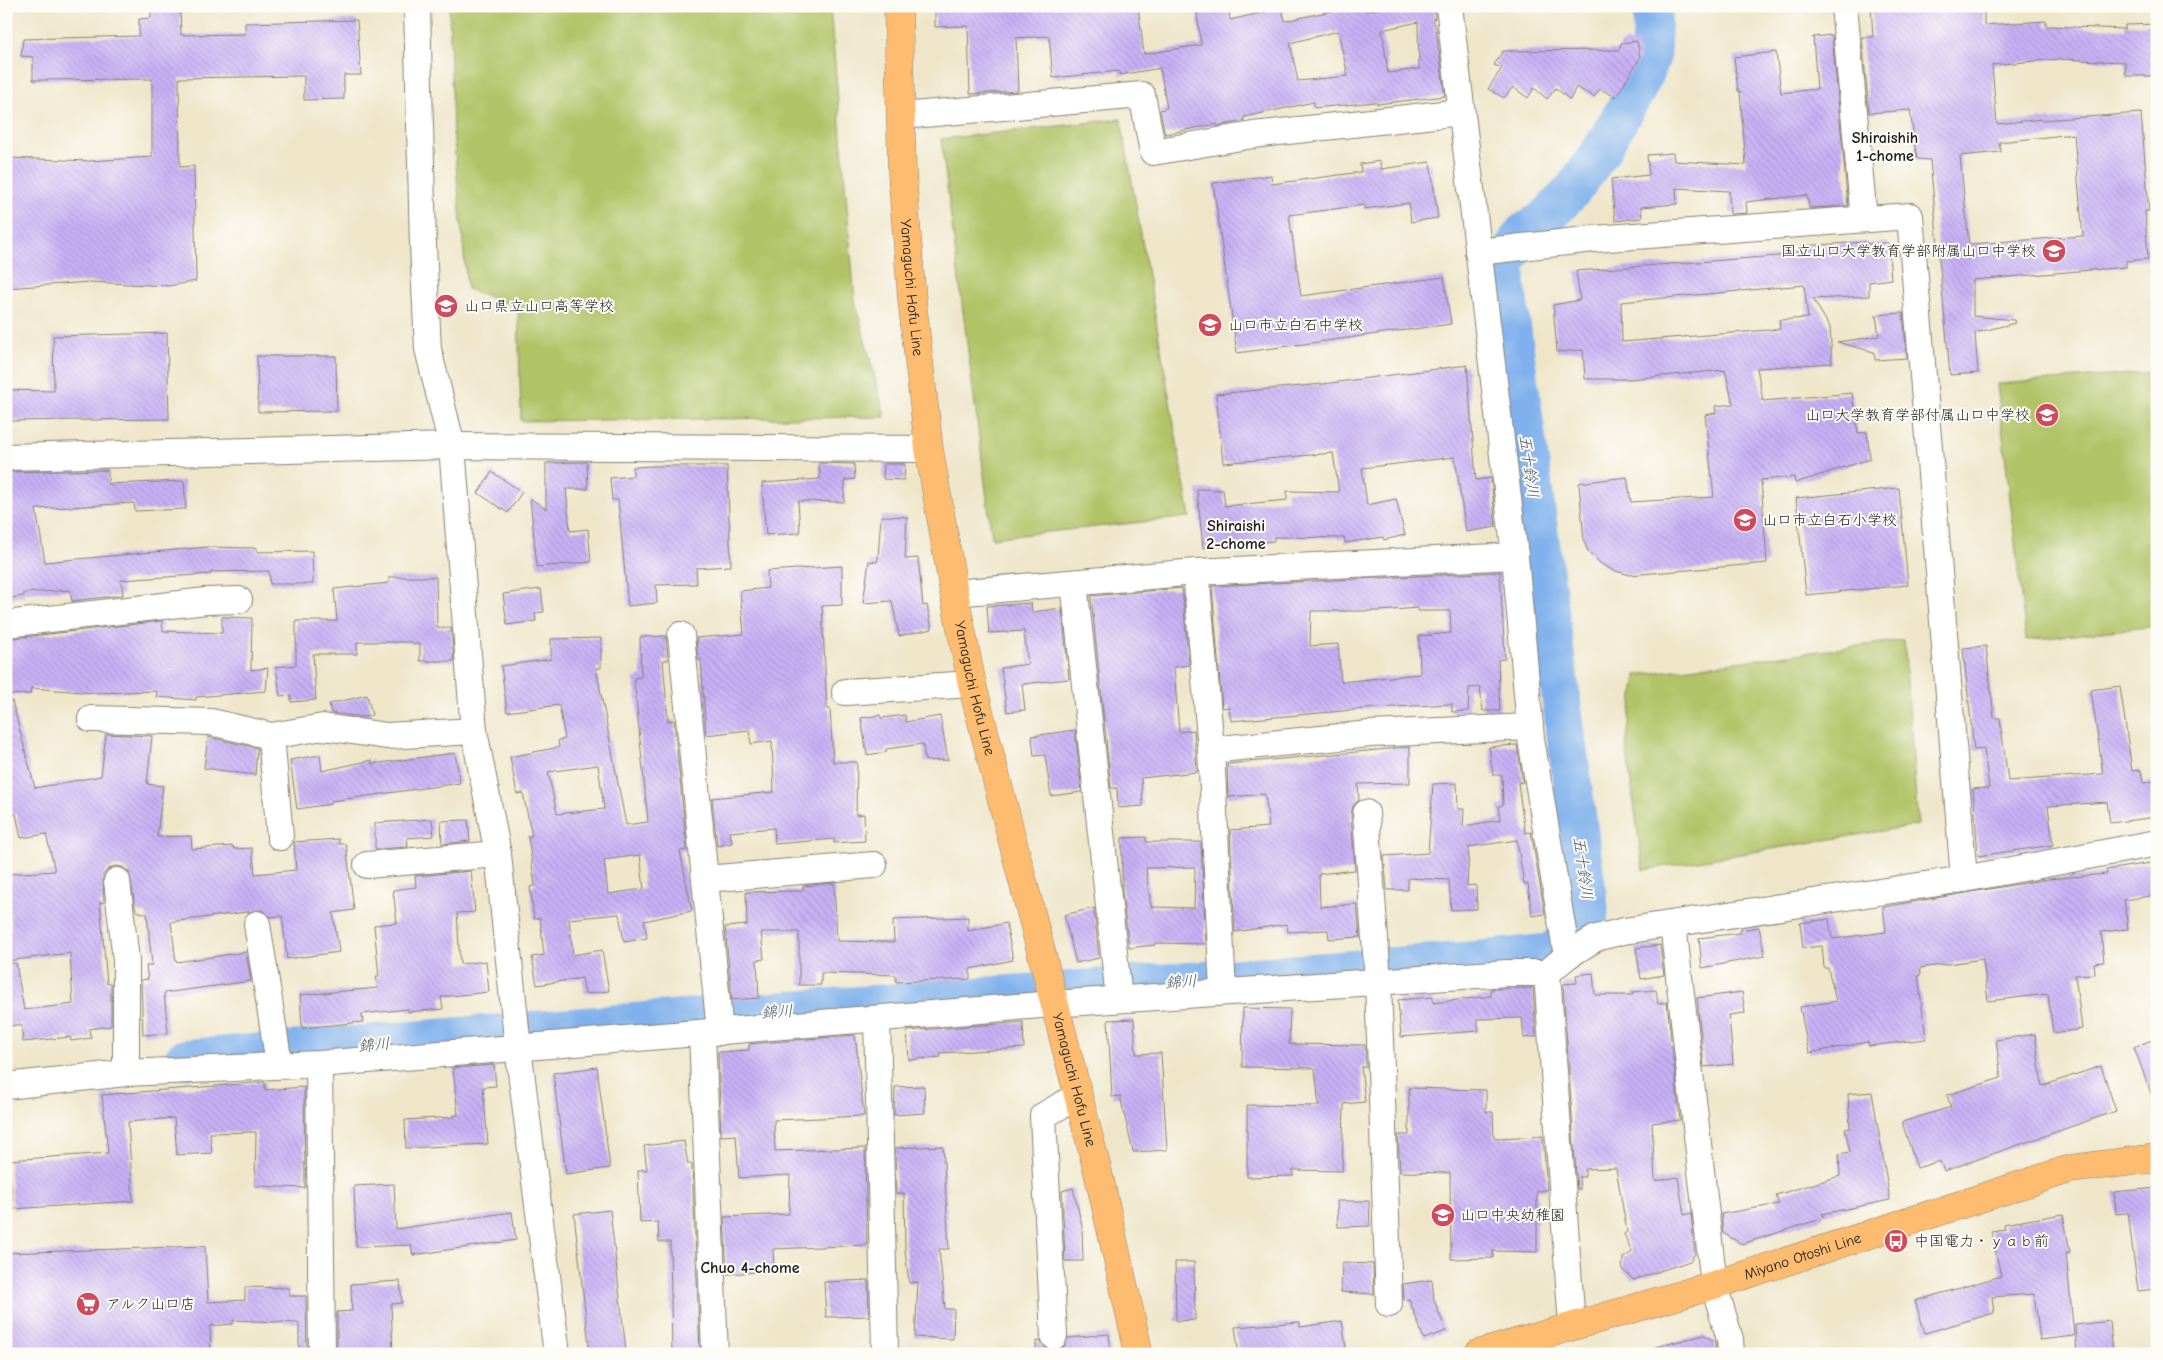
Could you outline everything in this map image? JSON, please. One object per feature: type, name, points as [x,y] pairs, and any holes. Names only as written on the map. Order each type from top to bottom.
[{"type":"main road","name":"Yamaguchi Hofu Line","points":[[898,6],[902,173],[912,300],[929,449],[954,593],[972,684],[1050,994],[1098,1172],[1139,1354]]},
{"type":"main road","name":"Miyano Otoshi Line","points":[[1478,1354],[1714,1285],[2070,1169],[2157,1158]]},
{"type":"street","points":[[417,6],[422,245],[428,349],[452,446],[474,731],[498,854],[518,1048],[557,1354]]},
{"type":"street","points":[[1448,6],[1461,112],[1486,251],[1530,728],[1567,956]]},
{"type":"street","points":[[1844,6],[1864,219]]},
{"type":"street","points":[[901,116],[1142,95],[1153,152],[1253,135],[1461,112]]},
{"type":"street","points":[[1486,251],[1539,244],[1910,216],[1964,879]]},
{"type":"street","points":[[6,456],[452,446],[929,449]]},
{"type":"street","points":[[954,593],[1196,572],[1515,556]]},
{"type":"street","points":[[1196,572],[1210,750],[1223,992]]},
{"type":"street","points":[[1074,584],[1119,999]]},
{"type":"street","points":[[6,624],[206,601],[238,600]]},
{"type":"street","points":[[681,635],[705,879],[711,1033],[715,1354]]},
{"type":"street","points":[[845,692],[972,684]]},
{"type":"street","points":[[91,719],[211,722],[271,736],[324,727],[387,736],[474,731]]},
{"type":"street","points":[[1210,750],[1370,734],[1530,728]]},
{"type":"street","points":[[271,736],[280,837]]},
{"type":"street","points":[[1366,813],[1378,981],[1389,1304]]},
{"type":"street","points":[[6,1086],[126,1073],[279,1064],[319,1064],[877,1019],[1050,994],[1119,999],[1507,972],[1547,973],[1567,956],[1596,938],[1624,930],[1964,879],[2157,843]]},
{"type":"street","points":[[367,865],[498,854]]},
{"type":"street","points":[[705,879],[874,865]]},
{"type":"street","points":[[117,881],[126,960],[126,1073]]},
{"type":"street","points":[[257,924],[279,1064]]},
{"type":"street","points":[[1673,924],[1714,1285],[1730,1339],[1731,1354]]},
{"type":"street","points":[[1547,973],[1572,1326]]},
{"type":"street","points":[[877,1019],[885,1350]]},
{"type":"street","points":[[319,1064],[322,1354]]},
{"type":"street","points":[[1054,1336],[1043,1116],[1078,1096]]},
{"type":"green space","points":[[449,6],[830,6],[855,301],[885,417],[521,421],[518,307],[467,289],[453,131]]},
{"type":"green space","points":[[1121,119],[1190,517],[992,538],[941,139]]},
{"type":"green space","points":[[2157,372],[2157,626],[2026,640],[1997,384]]},
{"type":"green space","points":[[1904,640],[1918,825],[1643,870],[1626,746],[1636,675]]},
{"type":"building","points":[[151,6],[180,6],[181,35],[245,34],[245,23],[357,20],[361,75],[344,75],[344,99],[304,100],[304,76],[179,78],[180,167],[194,166],[196,281],[169,286],[89,282],[6,288],[6,166],[8,166],[9,158],[89,161],[152,157],[152,79],[33,80],[33,57],[21,56],[23,39],[139,36],[139,19],[151,18]]},
{"type":"building","points":[[935,6],[1138,6],[1144,54],[1201,45],[1196,6],[1228,6],[1230,20],[1282,8],[1285,21],[1355,6],[1365,6],[1366,11],[1388,6],[1434,6],[1435,19],[1433,19],[1436,28],[1445,96],[1377,104],[1376,102],[1314,108],[1314,102],[1244,117],[1244,121],[1165,134],[1160,110],[1167,108],[1160,68],[1120,75],[1119,71],[1053,78],[1049,36],[1016,38],[1018,91],[970,94],[968,26],[935,27]],"holes":[[[1418,22],[1419,69],[1388,73],[1382,30]],[[1338,31],[1348,76],[1298,81],[1290,43]]]},
{"type":"building","points":[[1871,6],[1984,6],[1984,25],[2046,21],[2046,26],[2125,29],[2125,25],[2157,24],[2157,76],[2126,76],[2125,62],[2058,59],[1992,65],[1997,124],[2042,119],[2141,113],[2149,211],[2145,211],[2148,259],[2126,261],[2126,267],[1973,280],[1973,316],[2014,320],[2015,323],[1975,333],[1978,373],[1950,375],[1930,160],[1917,159],[1910,110],[1869,113],[1862,37],[1873,37]],"holes":[[[2074,134],[2083,236],[1969,244],[1960,156],[2001,152],[1999,142]]]},
{"type":"building","points":[[1832,35],[1848,206],[1809,208],[1807,195],[1746,202],[1747,213],[1730,214],[1729,191],[1676,188],[1677,204],[1641,207],[1642,218],[1615,221],[1611,179],[1649,175],[1647,155],[1673,153],[1674,161],[1746,165],[1740,91],[1738,91],[1734,57],[1776,52],[1781,93],[1817,89],[1813,37]]},
{"type":"building","points":[[1637,41],[1640,58],[1616,97],[1600,89],[1594,97],[1576,87],[1570,100],[1556,88],[1547,99],[1534,88],[1528,98],[1513,87],[1504,98],[1488,89],[1502,68],[1494,65],[1503,51],[1619,50],[1621,43]]},
{"type":"building","points":[[1380,161],[1381,169],[1430,162],[1438,218],[1411,222],[1409,203],[1364,209],[1364,205],[1289,215],[1301,296],[1444,277],[1451,324],[1237,353],[1213,183],[1271,175],[1272,184],[1361,172],[1360,164]]},
{"type":"building","points":[[1865,242],[1868,244],[1888,243],[1891,279],[1869,282],[1869,296],[1813,299],[1830,327],[1832,363],[1757,368],[1763,401],[1852,393],[1858,433],[1867,432],[1870,459],[1795,483],[1794,477],[1761,480],[1767,563],[1630,575],[1612,570],[1600,563],[1588,551],[1584,542],[1579,483],[1627,477],[1631,502],[1714,497],[1705,415],[1716,413],[1715,406],[1733,404],[1725,370],[1630,379],[1585,379],[1583,350],[1557,352],[1553,305],[1580,300],[1576,271],[1791,255],[1791,253],[1800,251],[1800,246]],"holes":[[[1804,285],[1808,318],[1779,320],[1780,329],[1622,342],[1621,302]]]},
{"type":"building","points":[[1903,313],[1907,358],[1875,360],[1874,352],[1837,342],[1879,336],[1876,315]]},
{"type":"building","points":[[167,333],[169,419],[6,421],[6,390],[54,391],[53,336]]},
{"type":"building","points":[[257,356],[336,356],[337,411],[258,412]]},
{"type":"building","points":[[1467,365],[1476,480],[1491,478],[1496,527],[1466,532],[1455,457],[1362,468],[1367,505],[1396,499],[1405,535],[1384,540],[1383,537],[1345,543],[1344,538],[1274,537],[1274,541],[1203,548],[1197,489],[1223,490],[1225,506],[1287,500],[1287,491],[1339,492],[1333,453],[1223,463],[1216,394],[1323,384]]},
{"type":"building","points":[[587,462],[588,489],[566,489],[570,531],[588,529],[591,562],[537,567],[530,498],[546,509],[546,463]]},
{"type":"building","points":[[819,463],[854,464],[855,479],[845,480],[844,502],[798,501],[800,533],[766,535],[762,483],[820,479]]},
{"type":"building","points":[[884,464],[905,464],[904,480],[883,479]]},
{"type":"building","points":[[727,466],[731,566],[696,568],[697,584],[656,585],[657,603],[628,606],[618,500],[612,500],[610,478],[633,476],[633,467]]},
{"type":"building","points":[[108,470],[108,484],[184,481],[186,509],[135,511],[134,503],[36,509],[45,562],[208,547],[257,548],[257,552],[312,551],[313,584],[270,584],[269,571],[211,572],[211,574],[121,580],[123,595],[72,601],[70,590],[24,593],[24,596],[6,599],[6,472]]},
{"type":"building","points":[[492,472],[522,492],[508,513],[478,493]]},
{"type":"building","points":[[1899,488],[1908,585],[1806,595],[1796,498]]},
{"type":"building","points":[[881,516],[907,517],[905,559],[918,558],[923,606],[927,605],[932,629],[899,636],[892,601],[863,603],[869,561],[877,562],[878,558]]},
{"type":"building","points":[[842,566],[842,605],[822,606],[827,709],[830,709],[833,762],[857,762],[856,815],[864,814],[865,841],[834,843],[834,839],[775,844],[774,828],[730,832],[732,843],[717,846],[712,798],[774,792],[772,741],[751,744],[749,730],[706,735],[701,660],[698,660],[696,638],[744,634],[740,591],[768,588],[767,571]]},
{"type":"building","points":[[1500,572],[1505,659],[1498,660],[1500,711],[1483,711],[1480,687],[1469,688],[1468,711],[1452,712],[1452,704],[1376,708],[1231,721],[1229,707],[1222,708],[1212,586]],"holes":[[[1418,608],[1418,611],[1450,611],[1451,633],[1419,636],[1420,674],[1341,682],[1338,644],[1310,646],[1311,611],[1380,611]]]},
{"type":"building","points":[[389,577],[436,577],[437,628],[451,628],[454,661],[420,661],[420,644],[412,644],[412,642],[357,642],[357,654],[313,654],[316,700],[291,702],[291,695],[280,696],[276,667],[296,665],[296,621],[337,621],[334,589],[389,583]]},
{"type":"building","points":[[1182,588],[1189,665],[1174,667],[1179,732],[1194,730],[1197,772],[1141,778],[1143,806],[1118,808],[1117,788],[1111,788],[1091,596]]},
{"type":"building","points":[[541,589],[544,612],[535,613],[536,621],[507,625],[503,594]]},
{"type":"building","points":[[1031,603],[1032,612],[1062,608],[1069,679],[1022,684],[1025,710],[1007,712],[1001,668],[1028,664],[1024,631],[989,633],[987,606]]},
{"type":"building","points":[[222,617],[252,618],[251,670],[268,668],[266,691],[196,697],[196,700],[156,697],[157,691],[95,693],[31,688],[30,694],[6,695],[6,639],[162,621],[163,631],[222,633]]},
{"type":"building","points":[[666,636],[668,660],[663,660],[668,721],[674,720],[687,850],[680,851],[692,911],[644,921],[647,938],[624,942],[619,914],[569,919],[573,955],[602,950],[609,991],[585,994],[582,978],[537,985],[532,957],[544,955],[540,918],[534,919],[530,887],[535,886],[528,836],[532,836],[523,793],[517,794],[510,757],[559,747],[558,740],[565,739],[559,705],[507,712],[501,666],[551,659],[551,639],[601,638],[601,668],[596,668],[626,825],[648,822],[634,678],[641,677],[640,637]],"holes":[[[598,765],[604,809],[557,814],[548,772]],[[640,855],[644,889],[608,894],[604,860]]]},
{"type":"building","points":[[1986,646],[1994,718],[2000,718],[2008,781],[2103,774],[2091,690],[2120,686],[2132,771],[2141,770],[2143,783],[2157,781],[2157,817],[2110,823],[2107,802],[2048,806],[2053,845],[1978,856],[1973,789],[1989,788],[1984,749],[1974,750],[1963,648]]},
{"type":"building","points":[[367,695],[372,715],[363,717],[331,713],[329,704]]},
{"type":"building","points":[[6,701],[12,701],[35,788],[101,776],[106,734],[152,736],[147,784],[163,786],[157,837],[191,836],[192,849],[233,846],[234,849],[252,848],[255,874],[296,870],[294,842],[339,839],[339,844],[346,844],[354,910],[333,913],[339,952],[287,959],[282,916],[270,917],[262,910],[171,922],[176,962],[246,952],[251,981],[164,993],[168,1033],[143,1035],[141,980],[148,979],[146,966],[152,965],[147,914],[136,911],[129,872],[123,867],[115,866],[108,869],[103,875],[104,903],[100,902],[107,984],[111,983],[111,1026],[89,1029],[91,1038],[71,1041],[70,1037],[23,1042],[21,1024],[6,1027],[6,963],[16,963],[24,1010],[73,1004],[70,953],[6,961],[6,931],[11,930],[8,874],[55,871],[46,834],[21,838],[16,814],[6,816]]},
{"type":"building","points":[[880,715],[881,718],[905,715],[906,722],[940,716],[948,760],[925,761],[923,744],[886,749],[886,752],[867,755],[861,718]]},
{"type":"building","points":[[1075,730],[1082,792],[1051,796],[1045,755],[1034,756],[1032,736]]},
{"type":"building","points":[[208,737],[257,748],[255,775],[204,768]]},
{"type":"building","points":[[1517,745],[1523,782],[1518,783],[1525,833],[1531,832],[1545,914],[1532,916],[1528,884],[1524,884],[1517,840],[1469,847],[1467,886],[1476,885],[1477,909],[1451,910],[1449,880],[1408,878],[1408,890],[1387,890],[1384,856],[1428,853],[1433,784],[1457,783],[1458,809],[1464,809],[1463,826],[1500,820],[1498,806],[1503,805],[1502,775],[1493,775],[1489,747]]},
{"type":"building","points":[[1410,747],[1410,783],[1358,784],[1359,800],[1353,806],[1351,814],[1355,870],[1319,874],[1320,907],[1357,904],[1360,937],[1329,939],[1328,930],[1288,932],[1287,924],[1235,932],[1230,830],[1269,827],[1265,794],[1228,797],[1227,764]]},
{"type":"building","points":[[455,753],[460,783],[331,801],[331,804],[297,809],[290,760],[320,755],[322,771],[372,760],[372,764]]},
{"type":"building","points":[[432,819],[434,836],[407,838],[408,847],[375,849],[375,823]]},
{"type":"building","points":[[468,820],[470,841],[442,844],[441,821]]},
{"type":"building","points":[[1146,837],[1146,842],[1201,842],[1206,944],[1155,943],[1155,945],[1129,948],[1122,892],[1122,838]],"holes":[[[1195,867],[1194,908],[1151,907],[1146,868]]]},
{"type":"building","points":[[2157,862],[2157,895],[2124,900],[2128,929],[2101,932],[2104,962],[2094,963],[2095,974],[2075,975],[2082,1029],[2053,1033],[2048,994],[1988,1001],[1983,959],[1920,968],[1921,975],[1918,975],[1926,1039],[1869,1046],[1868,1042],[1809,1053],[1800,1007],[1836,1001],[1828,968],[1824,968],[1822,946],[1803,948],[1800,923],[1829,919],[1832,939],[1886,932],[1883,907],[2048,879],[2107,874],[2106,870]]},
{"type":"building","points":[[471,871],[475,912],[457,913],[460,964],[486,961],[489,992],[441,997],[443,1009],[408,1012],[408,1009],[362,1014],[363,1022],[302,1028],[300,995],[378,988],[376,977],[379,977],[374,925],[397,923],[393,890],[416,887],[415,876]]},
{"type":"building","points":[[834,883],[837,941],[894,942],[893,920],[968,917],[968,931],[1006,923],[1013,960],[970,969],[970,979],[896,982],[896,975],[821,973],[821,985],[799,985],[799,932],[761,932],[764,959],[757,960],[759,998],[732,1000],[725,927],[747,925],[746,892],[803,891],[803,886]]},
{"type":"building","points":[[1094,908],[1099,958],[1076,963],[1064,915]]},
{"type":"building","points":[[1759,927],[1765,956],[1702,968],[1699,938],[1740,933],[1740,930]]},
{"type":"building","points":[[1660,945],[1664,975],[1641,979],[1636,948]]},
{"type":"building","points":[[1593,973],[1595,995],[1633,995],[1632,992],[1656,990],[1658,1004],[1667,1002],[1680,1120],[1652,1123],[1655,1181],[1678,1177],[1684,1215],[1691,1213],[1695,1254],[1690,1261],[1633,1280],[1622,1269],[1623,1258],[1632,1252],[1624,1234],[1627,1232],[1616,1168],[1585,1169],[1585,1177],[1579,1177],[1580,1189],[1577,1189],[1563,984],[1577,983],[1576,975]]},
{"type":"building","points":[[1533,988],[1536,1037],[1524,1038],[1522,1018],[1477,1019],[1479,1031],[1401,1037],[1398,1000],[1433,997],[1433,1003],[1491,996],[1491,989]]},
{"type":"building","points":[[1742,992],[1745,1013],[1729,1015],[1733,1064],[1704,1067],[1697,998]]},
{"type":"building","points":[[1243,1008],[1290,1009],[1289,1044],[1365,1045],[1366,1067],[1361,1067],[1365,1102],[1344,1104],[1342,1171],[1293,1170],[1293,1176],[1247,1177],[1247,1105],[1319,1106],[1315,1068],[1242,1067]]},
{"type":"building","points":[[1134,1019],[1136,1054],[1161,1053],[1167,1150],[1133,1152],[1120,1096],[1112,1097],[1108,1020]]},
{"type":"building","points":[[1023,1022],[1024,1048],[940,1053],[941,1057],[909,1060],[907,1031]]},
{"type":"building","points":[[2035,1034],[2042,1086],[2101,1066],[2116,1111],[1944,1171],[1940,1161],[1917,1168],[1902,1122],[1951,1107],[1947,1095],[2001,1078],[1996,1040]]},
{"type":"building","points":[[855,1035],[864,1116],[774,1120],[775,1151],[865,1148],[867,1245],[773,1249],[774,1271],[727,1274],[724,1217],[789,1214],[790,1175],[739,1178],[736,1135],[721,1136],[718,1052],[749,1050],[749,1044]]},
{"type":"building","points":[[2157,1038],[2157,1104],[2155,1104],[2134,1047]]},
{"type":"building","points":[[494,1065],[496,1086],[483,1087],[488,1144],[406,1148],[405,1120],[454,1117],[454,1115],[458,1115],[453,1068]]},
{"type":"building","points":[[597,1067],[610,1168],[566,1174],[553,1073]]},
{"type":"building","points":[[265,1082],[265,1090],[304,1087],[305,1188],[255,1186],[256,1132],[210,1133],[212,1153],[177,1155],[174,1118],[128,1122],[133,1201],[13,1209],[9,1160],[108,1153],[102,1095]]},
{"type":"building","points":[[924,1086],[925,1113],[894,1115],[895,1087]]},
{"type":"building","points":[[1409,1088],[1486,1090],[1486,1112],[1493,1112],[1494,1138],[1543,1136],[1547,1190],[1537,1191],[1537,1252],[1493,1251],[1493,1258],[1451,1259],[1450,1173],[1400,1172],[1398,1135],[1409,1135]]},
{"type":"building","points":[[1872,1092],[1890,1200],[1822,1214],[1824,1218],[1742,1244],[1723,1233],[1721,1214],[1779,1204],[1776,1195],[1840,1176],[1839,1154],[1850,1152],[1845,1129],[1850,1128],[1848,1094]]},
{"type":"building","points":[[684,1141],[688,1164],[692,1164],[700,1352],[672,1353],[670,1242],[659,1242],[658,1222],[640,1223],[638,1170],[647,1170],[644,1146]]},
{"type":"building","points":[[943,1146],[949,1249],[939,1249],[945,1309],[954,1309],[953,1339],[915,1337],[918,1282],[909,1283],[905,1250],[904,1193],[896,1194],[895,1148]]},
{"type":"building","points":[[394,1184],[396,1229],[512,1212],[516,1240],[413,1255],[411,1245],[356,1247],[354,1186]]},
{"type":"building","points":[[1073,1188],[1082,1226],[1083,1261],[1065,1261],[1062,1191]]},
{"type":"building","points":[[2157,1188],[2157,1289],[2138,1291],[2128,1213],[2116,1214],[2114,1192]]},
{"type":"building","points":[[1337,1201],[1369,1201],[1370,1226],[1338,1227]]},
{"type":"building","points":[[610,1210],[626,1351],[590,1354],[574,1214]]},
{"type":"building","points":[[2063,1214],[2070,1252],[2066,1253],[2074,1336],[2040,1340],[2034,1294],[1992,1297],[1994,1313],[1925,1333],[1915,1301],[2001,1276],[1991,1231],[2005,1229],[2004,1224]]},
{"type":"building","name":"アルク山口店","points":[[205,1246],[208,1302],[245,1300],[245,1287],[289,1288],[289,1296],[306,1296],[307,1354],[299,1354],[299,1323],[233,1320],[233,1324],[210,1326],[211,1354],[6,1354],[6,1253]]},
{"type":"building","points":[[1175,1262],[1194,1262],[1195,1320],[1176,1321]]},
{"type":"building","points":[[1342,1263],[1373,1264],[1374,1294],[1341,1292]]},
{"type":"building","points":[[868,1280],[869,1316],[826,1317],[824,1282]]},
{"type":"building","points":[[1432,1280],[1434,1300],[1446,1331],[1424,1339],[1409,1299],[1404,1300],[1403,1284]]},
{"type":"building","points":[[400,1281],[402,1303],[391,1304],[393,1354],[337,1354],[337,1312],[352,1311],[351,1284]]},
{"type":"building","points":[[1342,1321],[1347,1354],[1239,1354],[1235,1327],[1300,1322],[1300,1327]]},
{"type":"building","points":[[2110,1321],[2113,1354],[2077,1354],[2075,1325]]},
{"type":"building","points":[[1109,1334],[1111,1354],[1036,1354],[1036,1342],[1040,1341],[1047,1349],[1055,1351],[1063,1348],[1068,1338]]},
{"type":"building","points":[[1704,1335],[1715,1342],[1716,1354],[1656,1354],[1655,1347]]},
{"type":"waterway","name":"錦川","points":[[184,1059],[701,1017],[1483,960],[1549,953],[1588,927],[1589,908],[1506,285],[1506,263],[1523,233],[1545,219],[1572,191],[1599,154],[1638,87],[1651,57],[1653,6]]},
{"type":"place","name":"国立山口大学教育学部附属山口中学校","points":[[2054,251]]},
{"type":"place","name":"山口県立山口高等学校","points":[[446,306]]},
{"type":"place","name":"山口市立白石中学校","points":[[1210,325]]},
{"type":"place","name":"山口大学教育学部付属山口中学校","points":[[2047,415]]},
{"type":"place","name":"山口市立白石小学校","points":[[1745,520]]},
{"type":"place","name":"山口中央幼稚園","points":[[1443,1215]]},
{"type":"place","name":"中国電力・ｙａｂ前","points":[[1896,1241]]},
{"type":"place","name":"アルク山口店","points":[[88,1304]]},
{"type":"district","name":"Shiraishih 1-chome","points":[[1885,146]]},
{"type":"district","name":"Shiraishi 2-chome","points":[[1236,534]]},
{"type":"district","name":"Chuo 4-chome","points":[[750,1267]]},
{"type":"water label","name":"五十鈴川","points":[[1530,466]]},
{"type":"water label","name":"五十鈴川","points":[[1584,868]]}]
